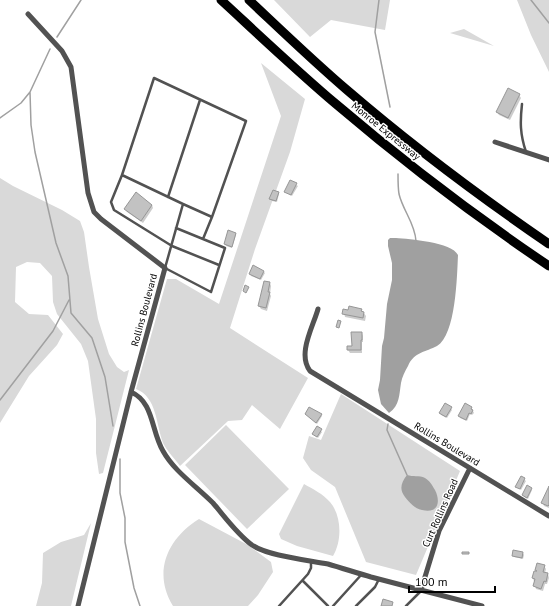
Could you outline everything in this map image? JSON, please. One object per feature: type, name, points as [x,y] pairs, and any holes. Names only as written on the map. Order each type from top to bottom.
[{"type":"highway","name":"Monroe Expressway","points":[[221,0],[334,103],[395,154],[490,225],[549,266]]},
{"type":"highway","name":"Monroe Expressway","points":[[248,0],[346,89],[407,139],[488,201],[549,244]]},
{"type":"street","name":"Rollins Boulevard","points":[[28,14],[66,56],[71,67],[88,193],[94,212],[164,268],[131,392],[78,606]]},
{"type":"street","points":[[495,142],[549,160]]},
{"type":"street","name":"Rollins Boulevard","points":[[318,309],[305,351],[305,362],[310,370],[549,516]]},
{"type":"street","points":[[131,392],[139,396],[145,403],[163,452],[178,470],[213,503],[247,540],[263,550],[363,574],[482,606]]},
{"type":"street","name":"Curt Rollins Road","points":[[421,590],[439,531],[470,468]]},
{"type":"lane","points":[[203,239],[246,121],[154,78],[122,175],[111,202],[114,210],[172,246],[220,265]]},
{"type":"lane","points":[[168,197],[200,100]]},
{"type":"lane","points":[[522,104],[520,120],[521,138],[526,152]]},
{"type":"lane","points":[[122,175],[212,217]]},
{"type":"lane","points":[[176,228],[225,248],[211,292],[164,268],[172,246],[176,228],[183,204]]},
{"type":"lane","points":[[279,606],[303,581],[312,568],[311,561]]},
{"type":"lane","points":[[333,606],[363,574]]},
{"type":"lane","points":[[356,606],[375,587],[379,579]]},
{"type":"lane","points":[[303,581],[328,606]]},
{"type":"lane","points":[[406,606],[421,590]]},
{"type":"shaded area","points":[[274,0],[390,0],[385,30],[331,20],[310,37]]},
{"type":"shaded area","points":[[517,0],[549,0],[549,72],[531,35]]},
{"type":"shaded area","points":[[464,29],[494,46],[450,33]]},
{"type":"shaded area","points":[[261,63],[305,99],[290,152],[255,249],[230,328],[308,378],[280,429],[252,405],[242,420],[228,421],[180,466],[163,443],[155,412],[148,398],[136,389],[167,279],[176,279],[219,304],[281,116]]},
{"type":"shaded area","points":[[0,178],[80,221],[84,232],[98,319],[109,354],[117,367],[124,372],[129,370],[103,473],[99,474],[96,453],[96,419],[88,361],[81,344],[57,314],[53,302],[52,276],[40,263],[27,262],[16,267],[15,302],[29,314],[48,315],[63,334],[57,345],[29,376],[0,423]]},
{"type":"shaded area","points":[[390,238],[420,240],[439,244],[448,247],[458,255],[454,304],[448,330],[443,340],[437,346],[417,355],[411,361],[402,379],[397,403],[393,410],[389,413],[381,404],[378,390],[387,304],[392,280],[392,263],[388,246],[388,240]]},
{"type":"shaded area","points":[[341,394],[460,471],[416,575],[366,562],[335,487],[311,470],[303,458],[309,436],[321,440]]},
{"type":"shaded area","points":[[226,425],[289,489],[247,529],[185,465]]},
{"type":"shaded area","points":[[407,475],[423,477],[430,482],[437,494],[438,499],[435,509],[427,511],[419,509],[412,505],[407,499],[401,489],[402,483]]},
{"type":"shaded area","points":[[304,484],[327,499],[337,514],[339,521],[339,536],[333,556],[297,546],[281,539],[279,534]]},
{"type":"shaded area","points":[[199,519],[248,545],[271,562],[273,572],[258,595],[248,606],[173,606],[167,593],[164,581],[166,557],[179,536]]},
{"type":"shaded area","points":[[91,523],[71,606],[36,606],[42,583],[43,553],[61,542],[84,535]]},
{"type":"building","points":[[508,88],[520,94],[508,118],[496,112]]},
{"type":"building","points":[[290,180],[297,183],[291,195],[284,192]]},
{"type":"building","points":[[273,190],[279,192],[276,201],[269,199]]},
{"type":"building","points":[[136,192],[152,205],[141,221],[124,209]]},
{"type":"building","points":[[228,230],[236,233],[232,247],[224,244]]},
{"type":"building","points":[[253,265],[264,271],[260,279],[249,274]]},
{"type":"building","points":[[264,281],[270,282],[268,292],[270,292],[266,308],[258,306]]},
{"type":"building","points":[[245,285],[249,287],[246,293],[243,291]]},
{"type":"building","points":[[349,306],[362,309],[361,311],[364,312],[363,318],[342,314],[343,309],[348,310]]},
{"type":"building","points":[[338,320],[341,321],[339,328],[336,327]]},
{"type":"building","points":[[351,332],[362,332],[361,350],[347,350],[347,346],[352,346]]},
{"type":"building","points":[[445,403],[452,407],[446,417],[439,413]]},
{"type":"building","points":[[465,403],[472,407],[471,409],[473,410],[471,414],[469,413],[466,420],[458,416]]},
{"type":"building","points":[[309,407],[322,414],[316,423],[305,414]]},
{"type":"building","points":[[317,426],[322,429],[317,437],[312,434]]},
{"type":"building","points":[[521,476],[525,478],[520,489],[515,487]]},
{"type":"building","points":[[527,485],[532,488],[527,498],[522,495]]},
{"type":"building","points":[[549,486],[549,505],[548,506],[541,503]]},
{"type":"building","points":[[513,550],[523,552],[522,558],[512,556]]},
{"type":"building","points":[[462,552],[469,552],[469,554],[462,554]]},
{"type":"building","points":[[537,563],[545,565],[543,572],[548,573],[546,582],[544,581],[541,589],[533,586],[535,579],[532,578],[534,571],[537,571],[535,570]]},
{"type":"building","points":[[383,599],[393,602],[392,606],[381,606]]},
{"type":"waterway","points":[[57,37],[81,0]]},
{"type":"waterway","points":[[379,0],[375,32],[390,107]]},
{"type":"waterway","points":[[531,0],[549,23]]},
{"type":"waterway","points":[[0,118],[21,103],[30,92],[50,49]]},
{"type":"waterway","points":[[30,92],[31,125],[35,152],[56,243],[68,276],[71,313],[92,338],[105,377],[113,426]]},
{"type":"waterway","points":[[398,174],[399,194],[413,228],[416,241]]},
{"type":"waterway","points":[[0,400],[53,331],[69,300]]},
{"type":"waterway","points":[[388,424],[387,430],[407,475]]},
{"type":"waterway","points":[[120,459],[120,493],[125,518],[125,542],[134,588],[140,606]]}]
